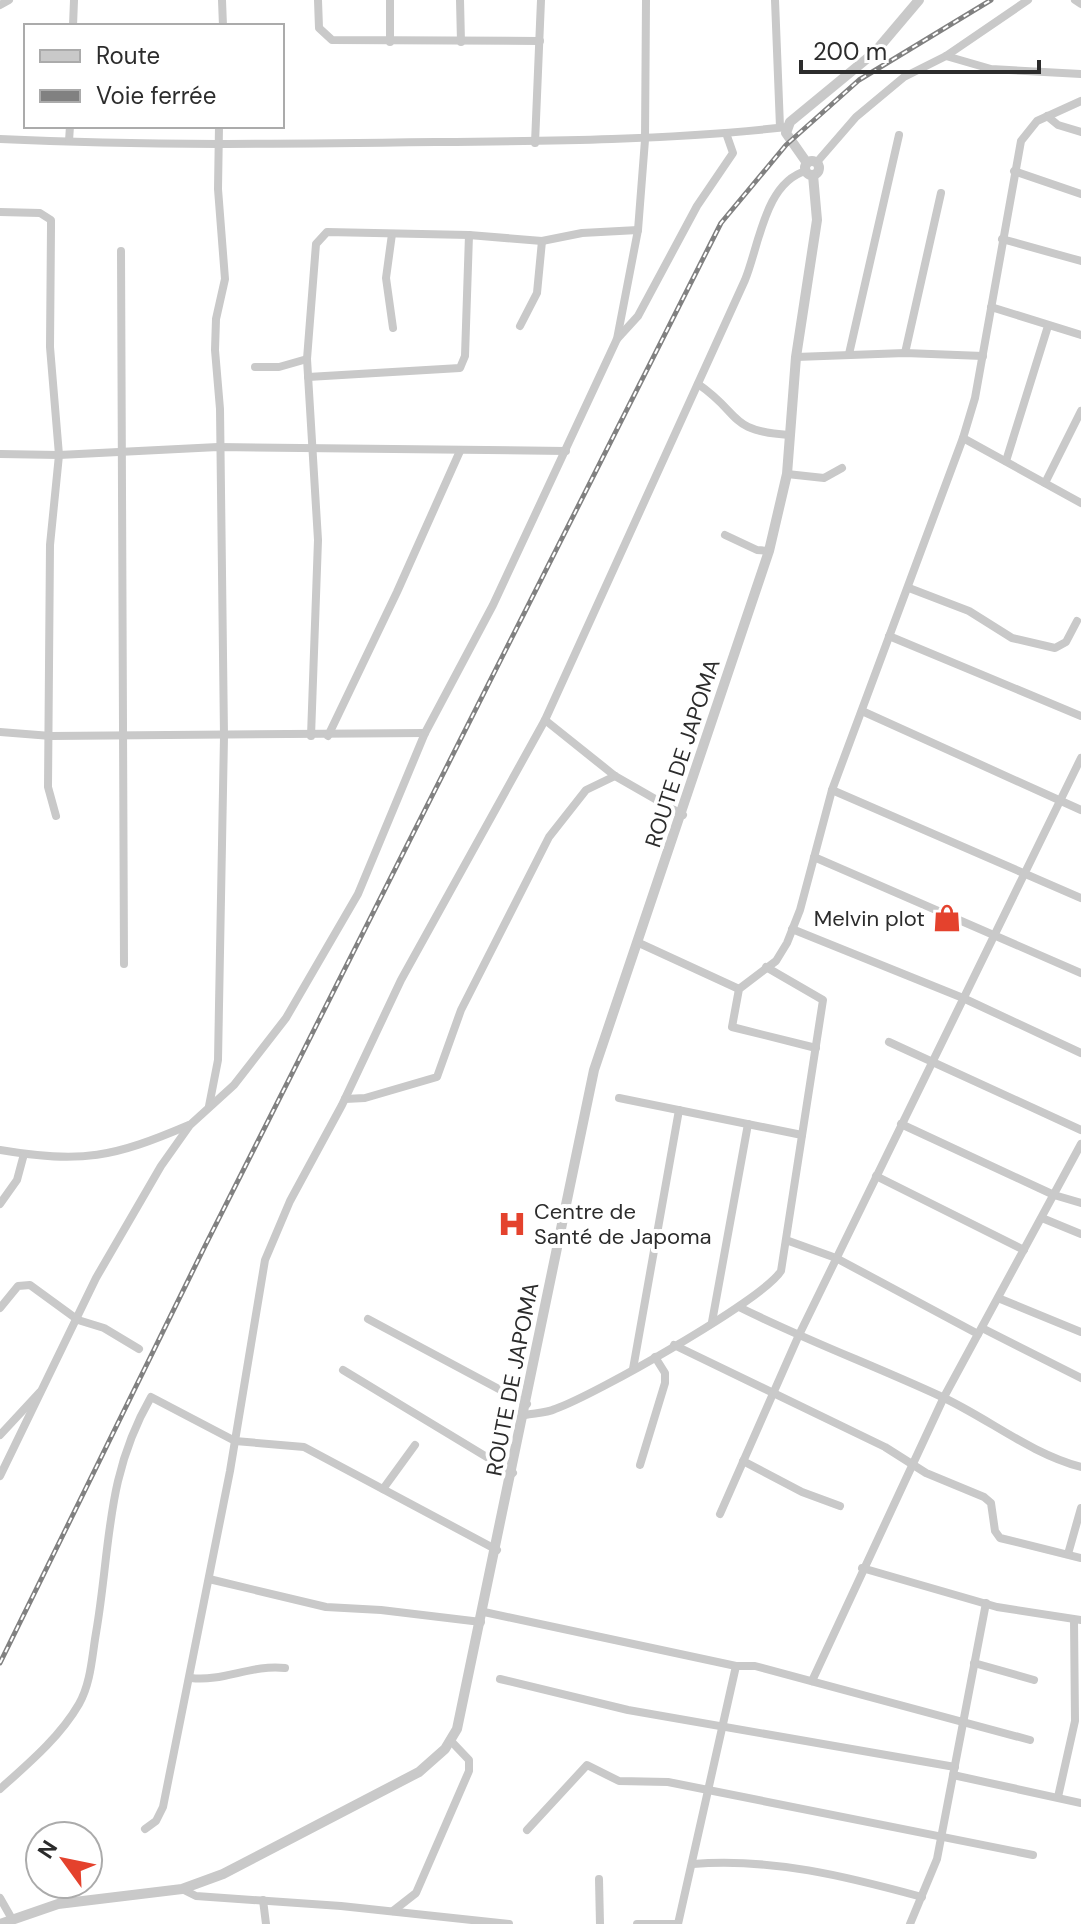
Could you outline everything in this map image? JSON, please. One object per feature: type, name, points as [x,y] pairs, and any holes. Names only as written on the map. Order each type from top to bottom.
[{"type":"street","points":[[0,5],[9,0]]},
{"type":"street","points":[[73,24],[74,0]]},
{"type":"street","points":[[222,0],[223,24]]},
{"type":"street","points":[[318,0],[319,28],[332,40],[540,41]]},
{"type":"street","points":[[390,0],[390,42]]},
{"type":"street","points":[[460,0],[461,42]]},
{"type":"street","points":[[535,143],[541,0]]},
{"type":"street","points":[[0,1476],[96,1278],[161,1166],[190,1125],[248,1069],[314,973],[358,894],[425,733],[493,605],[617,339],[638,230],[645,140],[646,0]]},
{"type":"street","points":[[775,0],[784,127]]},
{"type":"street","points":[[0,139],[535,143],[645,140],[784,127],[875,52],[919,0]]},
{"type":"street","points":[[145,1829],[156,1821],[163,1807],[191,1678],[265,1260],[306,1167],[345,1099],[348,1086],[435,916],[545,720],[745,280],[769,210],[785,183],[792,175],[811,168],[856,117],[904,77],[946,56],[1028,0]]},
{"type":"street","points":[[1075,0],[1081,4]]},
{"type":"street","points":[[946,56],[991,69],[1081,74]]},
{"type":"street","points":[[816,1048],[732,1027],[739,989],[781,954],[792,929],[832,790],[963,438],[983,356],[1021,141],[1029,128],[1047,116],[1081,101]]},
{"type":"street","points":[[1047,116],[1058,125],[1081,132]]},
{"type":"street","name":"ROUTE DE JAPOMA","points":[[0,1924],[85,1898],[182,1889],[223,1874],[419,1772],[432,1763],[457,1729],[462,1692],[497,1550],[594,1070],[683,815],[769,551],[787,474],[796,357],[817,220],[811,168],[790,142],[784,127]]},
{"type":"street","points":[[69,141],[70,128]]},
{"type":"street","points":[[209,1107],[218,1060],[224,736],[216,319],[225,279],[216,143],[219,128]]},
{"type":"street","points":[[617,339],[638,316],[697,206],[733,153],[726,133]]},
{"type":"street","points":[[849,354],[899,135]]},
{"type":"street","points":[[1014,171],[1081,194]]},
{"type":"street","points":[[905,353],[941,193]]},
{"type":"street","points":[[0,212],[40,213],[51,220],[51,372],[59,455],[50,545],[51,736],[48,787],[56,816]]},
{"type":"street","points":[[311,736],[318,540],[307,359],[316,244],[327,232],[469,235],[542,241],[582,233],[638,230]]},
{"type":"street","points":[[392,234],[386,278],[393,328]]},
{"type":"street","points":[[308,377],[460,368],[465,356],[469,235]]},
{"type":"street","points":[[1002,239],[1081,261]]},
{"type":"street","points":[[520,326],[537,293],[542,241]]},
{"type":"street","points":[[121,251],[119,452],[124,964]]},
{"type":"street","points":[[991,307],[1081,335]]},
{"type":"street","points":[[1006,461],[1048,326]]},
{"type":"street","points":[[796,357],[905,353],[983,356]]},
{"type":"street","points":[[255,367],[279,367],[307,359]]},
{"type":"street","points":[[698,384],[718,398],[746,429],[789,435]]},
{"type":"street","points":[[1045,483],[1081,411]]},
{"type":"street","points":[[963,438],[1081,503]]},
{"type":"street","points":[[0,454],[59,455],[218,447],[566,451]]},
{"type":"street","points":[[328,736],[460,451]]},
{"type":"street","points":[[787,474],[824,478],[842,468]]},
{"type":"street","points":[[725,535],[757,550],[769,551]]},
{"type":"street","points":[[909,588],[969,611],[1012,638],[1055,648],[1066,642],[1077,621]]},
{"type":"street","points":[[889,636],[1081,716]]},
{"type":"street","points":[[862,711],[1081,810]]},
{"type":"street","points":[[545,720],[615,776],[683,815]]},
{"type":"street","points":[[0,732],[51,736],[425,733]]},
{"type":"street","points":[[720,1514],[772,1391],[1081,758]]},
{"type":"street","points":[[345,1099],[359,1100],[437,1077],[461,1010],[549,837],[586,790],[615,776]]},
{"type":"street","points":[[832,790],[1081,898]]},
{"type":"street","points":[[814,857],[1081,973]]},
{"type":"street","points":[[792,929],[963,998],[1081,1053]]},
{"type":"street","points":[[639,943],[739,989]]},
{"type":"street","points":[[368,1319],[526,1409],[555,1409],[655,1357],[739,1307],[777,1278],[786,1240],[823,1000],[766,967]]},
{"type":"street","points":[[889,1042],[1081,1130]]},
{"type":"street","points":[[619,1098],[802,1135]]},
{"type":"street","points":[[633,1369],[679,1110]]},
{"type":"street","points":[[712,1322],[748,1124]]},
{"type":"street","points":[[901,1124],[1054,1195],[1081,1203]]},
{"type":"street","points":[[0,1150],[84,1159],[147,1143],[190,1125]]},
{"type":"street","points":[[812,1681],[944,1397],[1081,1144]]},
{"type":"street","points":[[0,1204],[17,1180],[24,1154]]},
{"type":"street","points":[[876,1176],[1024,1250]]},
{"type":"street","points":[[1042,1218],[1081,1234]]},
{"type":"street","points":[[786,1240],[836,1258],[1081,1378]]},
{"type":"street","points":[[0,1308],[18,1286],[30,1285],[78,1320],[104,1328],[139,1349]]},
{"type":"street","points":[[998,1298],[1081,1332]]},
{"type":"street","points":[[739,1307],[798,1337],[944,1397],[1057,1461],[1081,1467]]},
{"type":"street","points":[[674,1345],[716,1368],[772,1391],[885,1447],[991,1503],[995,1531],[1000,1538],[1081,1558]]},
{"type":"street","points":[[640,1465],[665,1383],[665,1373],[655,1357]]},
{"type":"street","points":[[343,1370],[513,1473]]},
{"type":"street","points":[[0,1435],[44,1388]]},
{"type":"street","points":[[0,1789],[50,1742],[87,1689],[125,1447],[151,1398],[235,1441],[304,1447],[497,1550]]},
{"type":"street","points":[[383,1489],[415,1445]]},
{"type":"street","points":[[743,1461],[802,1492],[840,1506]]},
{"type":"street","points":[[1068,1554],[1081,1508]]},
{"type":"street","points":[[862,1568],[986,1603],[1078,1620],[1075,1721],[1058,1797]]},
{"type":"street","points":[[209,1579],[326,1607],[482,1617],[736,1666],[755,1666],[1030,1740]]},
{"type":"street","points":[[910,1924],[937,1859],[986,1603]]},
{"type":"street","points":[[974,1663],[1034,1680]]},
{"type":"street","points":[[191,1678],[206,1680],[261,1666],[285,1668]]},
{"type":"street","points":[[637,1924],[678,1924],[736,1666]]},
{"type":"street","points":[[500,1679],[628,1710],[954,1771],[1081,1803]]},
{"type":"street","points":[[392,1911],[416,1893],[469,1771],[469,1760],[450,1740]]},
{"type":"street","points":[[527,1830],[584,1765],[619,1781],[668,1782],[1033,1855]]},
{"type":"street","points":[[693,1864],[743,1861],[824,1871],[922,1897]]},
{"type":"street","points":[[599,1879],[600,1924]]},
{"type":"street","points":[[182,1889],[196,1896],[392,1911],[509,1924]]},
{"type":"street","points":[[0,1898],[12,1919]]},
{"type":"street","points":[[263,1900],[266,1924]]},
{"type":"railway","points":[[0,1663],[205,1246],[721,223],[786,145],[859,80],[991,0]]},
{"type":"place","name":"Melvin plot","points":[[947,918]]},
{"type":"place","name":"Centre de Santé de Japoma","points":[[512,1224]]}]
